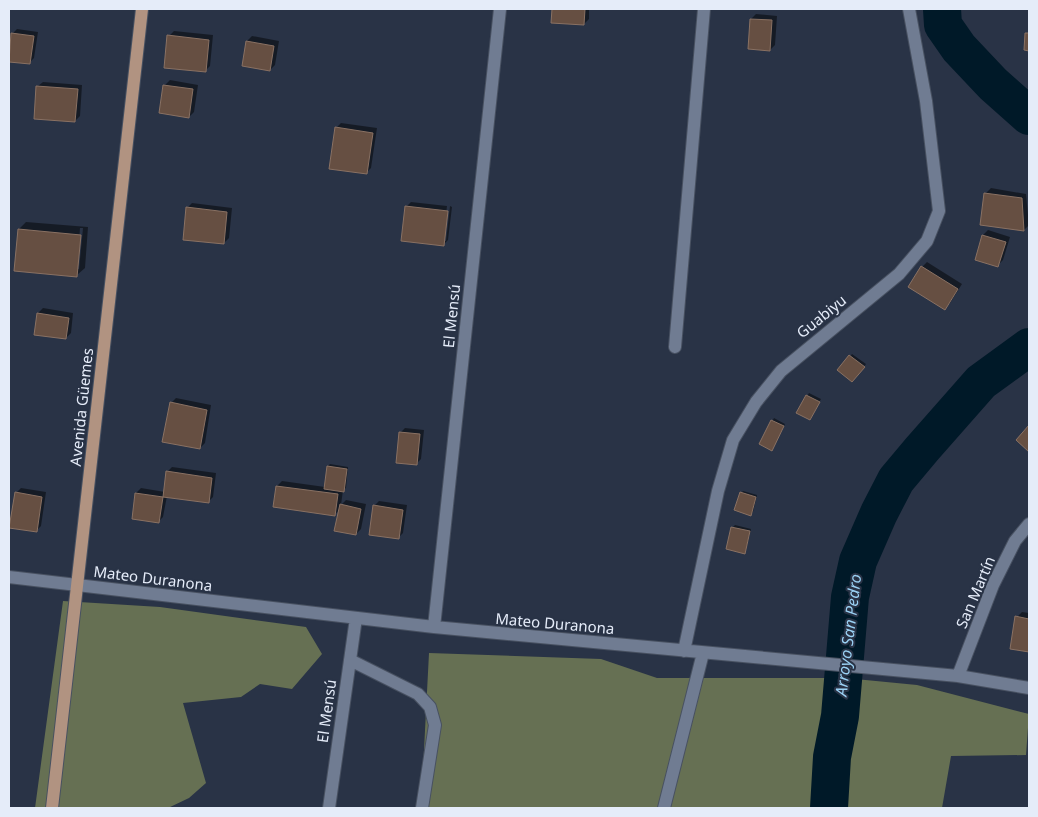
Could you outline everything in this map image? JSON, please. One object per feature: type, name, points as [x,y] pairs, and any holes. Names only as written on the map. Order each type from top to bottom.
[{"type":"main road","name":"Avenida Güemes","points":[[52,808],[142,9]]},
{"type":"street","name":"El Mensú","points":[[434,627],[500,9]]},
{"type":"street","points":[[675,347],[704,9]]},
{"type":"street","name":"Guabiyu","points":[[684,651],[718,491],[733,440],[756,402],[781,371],[900,274],[928,241],[939,210],[926,101],[909,9]]},
{"type":"street","name":"San Martín","points":[[958,676],[993,585],[1015,541],[1029,524]]},
{"type":"street","name":"Mateo Duranona","points":[[9,577],[434,627],[958,676],[1029,688]]},
{"type":"street","name":"El Mensú","points":[[329,808],[356,618]]},
{"type":"street","points":[[664,808],[703,653]]},
{"type":"street","points":[[350,660],[418,694],[430,707],[435,725],[422,808]]},
{"type":"green space","points":[[63,601],[160,607],[306,627],[322,654],[292,689],[260,684],[241,697],[183,703],[206,783],[189,798],[168,808],[35,808]]},
{"type":"green space","points":[[429,653],[601,659],[657,678],[845,678],[917,685],[1029,714],[1026,755],[951,756],[942,808],[421,808]]},
{"type":"building","points":[[552,9],[585,9],[584,25],[551,23]]},
{"type":"building","points":[[750,19],[772,20],[770,51],[748,49]]},
{"type":"building","points":[[11,33],[34,36],[30,64],[9,62]]},
{"type":"building","points":[[1025,33],[1029,33],[1029,51],[1024,50]]},
{"type":"building","points":[[167,35],[209,40],[206,72],[164,68]]},
{"type":"building","points":[[246,41],[274,46],[270,71],[242,66]]},
{"type":"building","points":[[163,85],[193,89],[189,118],[159,113]]},
{"type":"building","points":[[36,86],[78,89],[75,122],[34,119]]},
{"type":"building","points":[[335,127],[373,133],[367,174],[329,169]]},
{"type":"building","points":[[984,193],[1022,198],[1024,231],[980,225]]},
{"type":"building","points":[[405,206],[448,211],[444,246],[401,241]]},
{"type":"building","points":[[186,207],[227,212],[224,244],[183,240]]},
{"type":"building","points":[[18,229],[81,235],[77,277],[14,271]]},
{"type":"building","points":[[982,235],[1006,242],[998,267],[975,260]]},
{"type":"building","points":[[921,266],[958,289],[945,310],[908,287]]},
{"type":"building","points":[[37,313],[69,318],[66,339],[34,335]]},
{"type":"building","points":[[849,355],[865,367],[852,382],[837,370]]},
{"type":"building","points":[[806,395],[820,402],[810,420],[796,413]]},
{"type":"building","points":[[170,402],[207,410],[200,449],[162,442]]},
{"type":"building","points":[[771,420],[784,426],[772,451],[759,444]]},
{"type":"building","points":[[1029,425],[1029,452],[1016,440]]},
{"type":"building","points":[[399,432],[420,434],[417,465],[396,463]]},
{"type":"building","points":[[327,466],[347,469],[344,492],[324,489]]},
{"type":"building","points":[[166,471],[212,478],[209,503],[163,497]]},
{"type":"building","points":[[276,486],[338,494],[335,516],[273,507]]},
{"type":"building","points":[[15,492],[42,497],[37,532],[9,528]]},
{"type":"building","points":[[740,492],[756,497],[751,516],[734,510]]},
{"type":"building","points":[[135,493],[163,497],[159,523],[132,519]]},
{"type":"building","points":[[340,504],[361,509],[356,535],[334,531]]},
{"type":"building","points":[[373,505],[403,510],[399,539],[369,535]]},
{"type":"building","points":[[731,527],[750,531],[745,554],[726,549]]},
{"type":"building","points":[[1015,616],[1029,619],[1029,652],[1010,649]]},
{"type":"waterway","name":"Arroyo San Pedro","points":[[942,9],[943,25],[959,48],[993,84],[1029,116]]},
{"type":"waterway","name":"Arroyo San Pedro","points":[[829,808],[832,757],[840,716],[850,597],[858,561],[896,480],[981,382],[1029,347]]}]
